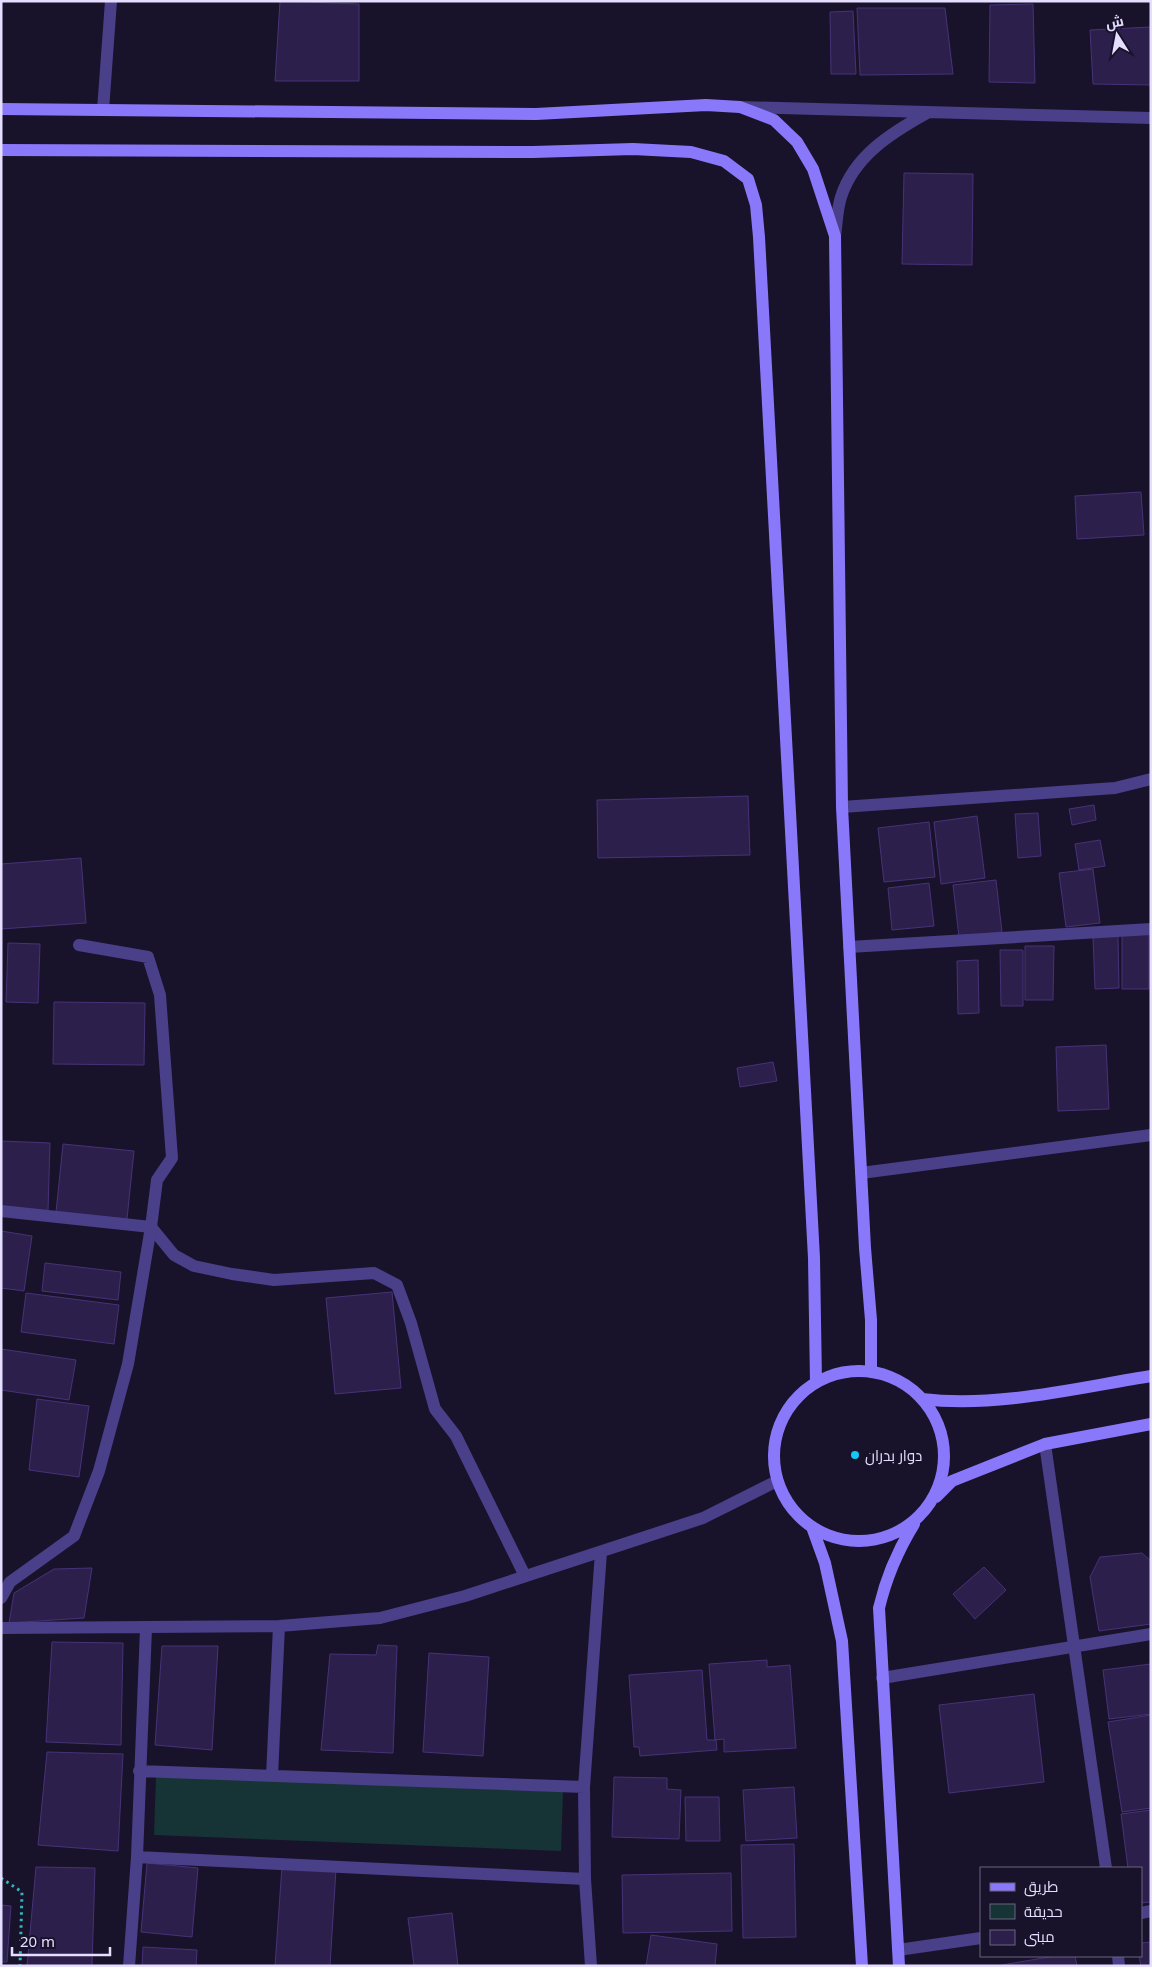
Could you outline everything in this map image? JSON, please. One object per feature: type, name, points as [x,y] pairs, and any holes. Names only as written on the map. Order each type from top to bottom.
[{"type":"main road","points":[[1,109],[536,114],[740,106],[774,120],[797,142],[814,168],[835,236],[842,807],[861,1173],[871,1320],[871,1372]]},
{"type":"main road","points":[[1,150],[533,152],[634,149],[691,152],[724,161],[748,179],[756,205],[759,237],[814,1258],[816,1382]]},
{"type":"main road","points":[[918,1517],[892,1533],[878,1538],[855,1541],[833,1537],[812,1527],[790,1507],[777,1481],[773,1452],[779,1424],[794,1400],[816,1382],[843,1372],[871,1372],[911,1388],[935,1417],[942,1438],[944,1460],[940,1482],[930,1502]]},
{"type":"main road","points":[[922,1399],[950,1402],[992,1401],[1151,1376]]},
{"type":"main road","points":[[899,1966],[879,1608],[884,1586],[902,1542],[930,1502],[952,1481],[1045,1444],[1151,1424]]},
{"type":"main road","points":[[812,1527],[825,1563],[842,1641],[862,1966]]},
{"type":"street","points":[[103,110],[111,1]]},
{"type":"street","points":[[740,106],[928,113],[1151,118]]},
{"type":"street","points":[[835,236],[840,198],[850,176],[869,152],[896,130],[928,113]]},
{"type":"street","points":[[842,807],[1115,788],[1151,779]]},
{"type":"street","points":[[849,946],[1151,929]]},
{"type":"street","points":[[1,1598],[10,1582],[74,1536],[99,1471],[128,1364],[157,1180],[172,1158],[160,996],[148,957],[79,946]]},
{"type":"street","points":[[861,1173],[1151,1136]]},
{"type":"street","points":[[1,1211],[151,1227],[174,1255],[194,1266],[232,1274],[274,1280],[374,1274],[397,1285],[411,1323],[435,1409],[456,1436],[525,1576]]},
{"type":"street","points":[[1045,1444],[1106,1867]]},
{"type":"street","points":[[1,1628],[279,1626],[380,1618],[465,1596],[703,1518],[777,1481]]},
{"type":"street","points":[[591,1966],[585,1879],[584,1787],[601,1552]]},
{"type":"street","points":[[272,1776],[279,1626]]},
{"type":"street","points":[[129,1966],[137,1857],[146,1628]]},
{"type":"street","points":[[882,1678],[1151,1634]]},
{"type":"street","points":[[140,1771],[584,1787]]},
{"type":"street","points":[[137,1857],[585,1879]]},
{"type":"street","points":[[898,1950],[980,1938]]},
{"type":"path","points":[[1,1878],[22,1892],[20,1966]]},
{"type":"green space","points":[[156,1776],[563,1792],[561,1851],[154,1835]]},
{"type":"building","points":[[280,1],[359,4],[359,81],[275,81]]},
{"type":"building","points":[[1033,4],[1035,83],[989,82],[990,5]]},
{"type":"building","points":[[857,8],[945,8],[953,74],[860,75]]},
{"type":"building","points":[[853,11],[856,74],[831,74],[830,12]]},
{"type":"building","points":[[1151,27],[1151,85],[1093,84],[1090,30]]},
{"type":"building","points":[[904,173],[973,174],[972,265],[902,264]]},
{"type":"building","points":[[1141,492],[1144,535],[1077,539],[1075,496]]},
{"type":"building","points":[[748,796],[750,855],[598,858],[597,800]]},
{"type":"building","points":[[1094,805],[1096,820],[1072,825],[1069,809]]},
{"type":"building","points":[[1038,813],[1041,856],[1018,858],[1015,814]]},
{"type":"building","points":[[977,816],[985,878],[941,884],[934,822]]},
{"type":"building","points":[[929,822],[935,877],[884,882],[878,828]]},
{"type":"building","points":[[1100,840],[1105,866],[1079,870],[1075,844]]},
{"type":"building","points":[[81,858],[86,923],[1,929],[1,864]]},
{"type":"building","points":[[1093,869],[1100,923],[1066,927],[1059,873]]},
{"type":"building","points":[[996,880],[1002,932],[959,937],[953,885]]},
{"type":"building","points":[[929,883],[934,926],[892,930],[888,888]]},
{"type":"building","points":[[1122,934],[1149,934],[1149,989],[1122,989]]},
{"type":"building","points":[[1118,936],[1119,988],[1095,989],[1093,937]]},
{"type":"building","points":[[8,943],[40,944],[38,1003],[6,1002]]},
{"type":"building","points":[[1025,946],[1054,946],[1053,1000],[1025,1000]]},
{"type":"building","points":[[1000,950],[1023,950],[1023,1006],[1001,1006]]},
{"type":"building","points":[[978,960],[979,1013],[958,1014],[957,961]]},
{"type":"building","points":[[54,1002],[145,1003],[144,1065],[53,1064]]},
{"type":"building","points":[[1106,1045],[1109,1109],[1058,1111],[1056,1047]]},
{"type":"building","points":[[773,1062],[777,1081],[740,1087],[737,1068]]},
{"type":"building","points":[[1,1141],[50,1143],[48,1211],[1,1209]]},
{"type":"building","points":[[63,1144],[134,1151],[127,1219],[56,1212]]},
{"type":"building","points":[[1,1231],[32,1236],[24,1291],[1,1288]]},
{"type":"building","points":[[45,1263],[121,1272],[118,1300],[42,1291]]},
{"type":"building","points":[[392,1292],[401,1388],[335,1394],[326,1298]]},
{"type":"building","points":[[26,1293],[119,1305],[114,1344],[21,1332]]},
{"type":"building","points":[[1,1349],[76,1360],[69,1400],[1,1390]]},
{"type":"building","points":[[37,1399],[89,1406],[79,1477],[29,1470]]},
{"type":"building","points":[[1142,1553],[1151,1561],[1151,1624],[1099,1631],[1090,1577],[1100,1557]]},
{"type":"building","points":[[984,1567],[1006,1590],[975,1619],[953,1594]]},
{"type":"building","points":[[92,1568],[84,1618],[9,1623],[14,1593],[54,1569]]},
{"type":"building","points":[[52,1642],[123,1643],[121,1745],[46,1742]]},
{"type":"building","points":[[378,1645],[397,1646],[393,1753],[321,1750],[330,1654],[376,1655]]},
{"type":"building","points":[[162,1646],[218,1646],[212,1750],[155,1745]]},
{"type":"building","points":[[429,1653],[489,1657],[483,1756],[423,1752]]},
{"type":"building","points":[[767,1660],[767,1667],[790,1665],[796,1748],[724,1752],[724,1739],[715,1740],[709,1664]]},
{"type":"building","points":[[1151,1664],[1151,1714],[1109,1719],[1103,1670]]},
{"type":"building","points":[[702,1670],[707,1740],[716,1740],[717,1750],[640,1756],[639,1747],[634,1747],[629,1675]]},
{"type":"building","points":[[1034,1694],[1044,1782],[949,1793],[939,1705]]},
{"type":"building","points":[[1151,1715],[1151,1808],[1122,1812],[1108,1722]]},
{"type":"building","points":[[47,1752],[123,1754],[118,1851],[38,1845]]},
{"type":"building","points":[[614,1777],[667,1778],[667,1789],[681,1790],[679,1839],[612,1837]]},
{"type":"building","points":[[794,1787],[797,1838],[746,1841],[743,1790]]},
{"type":"building","points":[[685,1797],[719,1797],[720,1841],[686,1841]]},
{"type":"building","points":[[1151,1810],[1151,1902],[1142,1903],[1142,1867],[1128,1867],[1121,1814]]},
{"type":"building","points":[[794,1844],[796,1937],[743,1938],[741,1845]]},
{"type":"building","points":[[147,1863],[198,1868],[192,1937],[141,1932]]},
{"type":"building","points":[[282,1866],[336,1869],[330,1966],[275,1966]]},
{"type":"building","points":[[36,1867],[95,1868],[92,1966],[27,1966]]},
{"type":"building","points":[[731,1873],[732,1931],[623,1933],[622,1875]]},
{"type":"building","points":[[1,1905],[11,1906],[7,1962],[1,1962]]},
{"type":"building","points":[[452,1913],[458,1966],[414,1966],[408,1918]]},
{"type":"building","points":[[651,1935],[717,1944],[715,1966],[646,1966]]},
{"type":"building","points":[[1151,1942],[1151,1966],[1141,1966],[1139,1957],[1142,1957],[1142,1943]]},
{"type":"building","points":[[143,1947],[197,1950],[196,1966],[142,1966]]},
{"type":"building","points":[[1049,1957],[1075,1957],[1077,1966],[996,1966]]},
{"type":"place","name":"دوار بدران","points":[[855,1455]]}]
